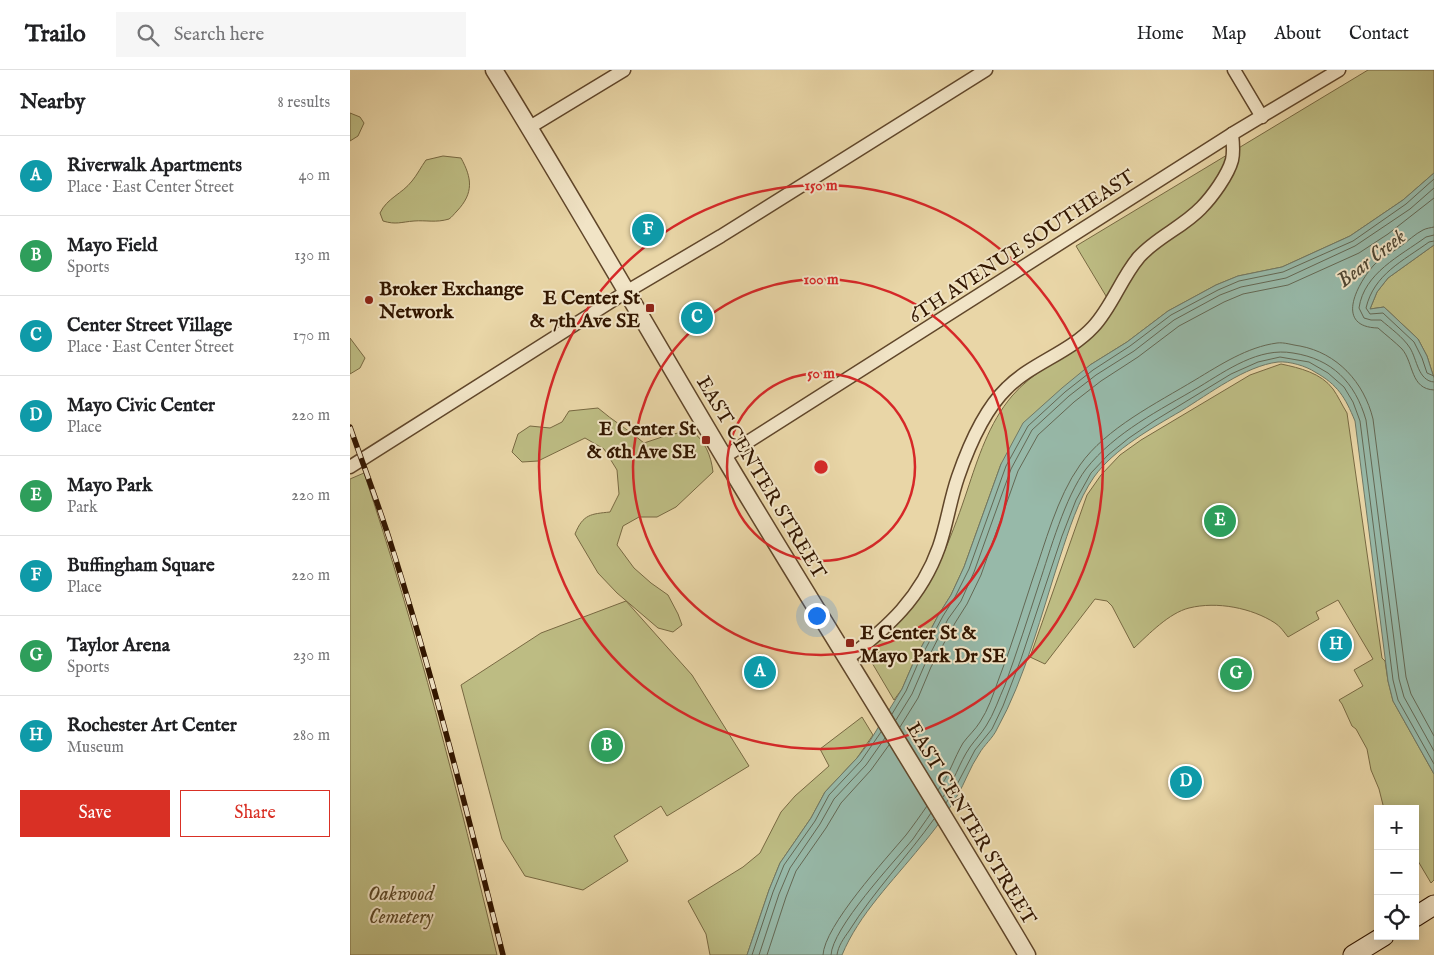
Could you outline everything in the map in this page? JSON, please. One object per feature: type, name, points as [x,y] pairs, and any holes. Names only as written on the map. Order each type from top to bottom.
[{"type":"main road","points":[[1419,914],[1434,905]]},
{"type":"main road","points":[[1353,955],[1377,940]]},
{"type":"street","name":"EAST CENTER STREET","points":[[494,70],[530,127],[724,457],[947,821],[1026,955]]},
{"type":"street","points":[[530,127],[624,70]]},
{"type":"street","points":[[350,468],[626,292],[722,236],[986,70]]},
{"type":"street","points":[[1234,70],[1262,117]]},
{"type":"street","name":"6TH AVENUE SOUTHEAST","points":[[724,457],[1232,134],[1339,70]]},
{"type":"street","points":[[847,659],[892,622],[908,604],[924,580],[939,547],[958,478],[970,448],[989,412],[1006,389],[1022,374],[1074,342],[1093,327],[1138,258],[1159,239],[1201,208],[1224,177],[1232,160],[1232,134]]},
{"type":"green space","points":[[1368,70],[1434,70],[1434,173],[1403,200],[1350,236],[1282,267],[1238,276],[1216,285],[1168,311],[1127,342],[1090,365],[1001,464],[964,567],[951,595],[915,659],[902,689],[894,700],[865,651],[902,620],[929,583],[951,536],[985,441],[1004,406],[1020,387],[1078,346],[1113,312],[1106,296],[1076,246]]},
{"type":"green space","points":[[350,113],[360,117],[364,123],[358,136],[350,141]]},
{"type":"green space","points":[[443,156],[461,158],[469,179],[469,192],[463,204],[453,215],[449,219],[440,221],[395,223],[383,221],[380,213],[383,208],[408,185],[426,160]]},
{"type":"green space","points":[[1434,245],[1434,378],[1427,356],[1418,339],[1384,307],[1370,309],[1377,292],[1388,278]]},
{"type":"green space","points":[[350,338],[365,358],[360,368],[350,374]]},
{"type":"green space","points":[[1281,364],[1303,369],[1328,383],[1347,413],[1382,658],[1385,661],[1393,701],[1434,774],[1434,880],[1431,883],[1419,863],[1419,805],[1383,805],[1371,770],[1367,749],[1356,729],[1352,726],[1339,700],[1363,686],[1354,670],[1373,659],[1338,600],[1316,612],[1319,619],[1288,637],[1275,623],[1256,613],[1234,607],[1211,605],[1189,608],[1167,619],[1134,648],[1112,606],[1107,601],[1095,599],[1045,664],[1030,657],[1087,495],[1101,475],[1120,455],[1141,440],[1250,375]]},
{"type":"green space","points":[[598,408],[644,443],[691,430],[704,444],[709,454],[713,472],[676,507],[657,517],[639,517],[623,526],[617,545],[634,568],[668,595],[682,625],[673,632],[658,628],[617,593],[598,573],[575,534],[581,522],[588,516],[610,512],[619,494],[617,470],[604,449],[585,438],[538,461],[522,462],[512,452],[518,434],[530,426],[550,428],[562,422],[569,411]]},
{"type":"green space","name":"Oakwood Cemetery","points":[[364,473],[402,592],[436,712],[497,955],[350,955],[350,479]]},
{"type":"green space","points":[[626,601],[692,675],[749,766],[667,816],[661,806],[614,836],[628,861],[583,890],[525,876],[502,839],[461,685],[541,633]]},
{"type":"green space","points":[[862,717],[873,735],[857,758],[825,792],[811,818],[780,863],[747,955],[710,955],[706,934],[688,901],[743,867],[760,853],[781,812],[795,796],[829,766],[820,749]]},
{"type":"water","name":"Bear Creek","points":[[1434,173],[1434,245],[1388,278],[1377,292],[1370,309],[1384,307],[1418,339],[1427,356],[1434,378],[1434,774],[1393,701],[1388,681],[1355,421],[1340,392],[1323,377],[1307,368],[1292,363],[1278,362],[1266,365],[1240,375],[1146,432],[1112,457],[1094,477],[1083,495],[1074,516],[1040,622],[1007,710],[995,732],[976,759],[945,815],[867,912],[842,955],[747,955],[780,863],[811,818],[825,792],[868,744],[902,689],[915,659],[951,595],[964,567],[1001,464],[1023,423],[1090,365],[1127,342],[1168,311],[1216,285],[1238,276],[1282,267],[1350,236],[1403,200]]},
{"type":"railway","points":[[350,427],[389,538],[420,642],[463,798],[503,955]]},
{"type":"place","name":"Buffingham Square","points":[[648,230]]},
{"type":"place","name":"Broker Exchange Network","points":[[369,300]]},
{"type":"place","name":"E Center St & 7th Ave SE","points":[[650,308]]},
{"type":"place","name":"Center Street Village","points":[[697,318]]},
{"type":"place","name":"E Center St & 6th Ave SE","points":[[706,440]]},
{"type":"place","name":"Mayo Park","points":[[1220,521]]},
{"type":"place","name":"E Center St & Mayo Park Dr SE","points":[[850,643]]},
{"type":"place","name":"Rochester Art Center","points":[[1336,645]]},
{"type":"place","name":"Riverwalk Apartments","points":[[760,672]]},
{"type":"place","name":"Taylor Arena","points":[[1236,674]]},
{"type":"place","name":"Mayo Field","points":[[607,746]]},
{"type":"place","name":"Mayo Civic Center","points":[[1186,782]]}]
